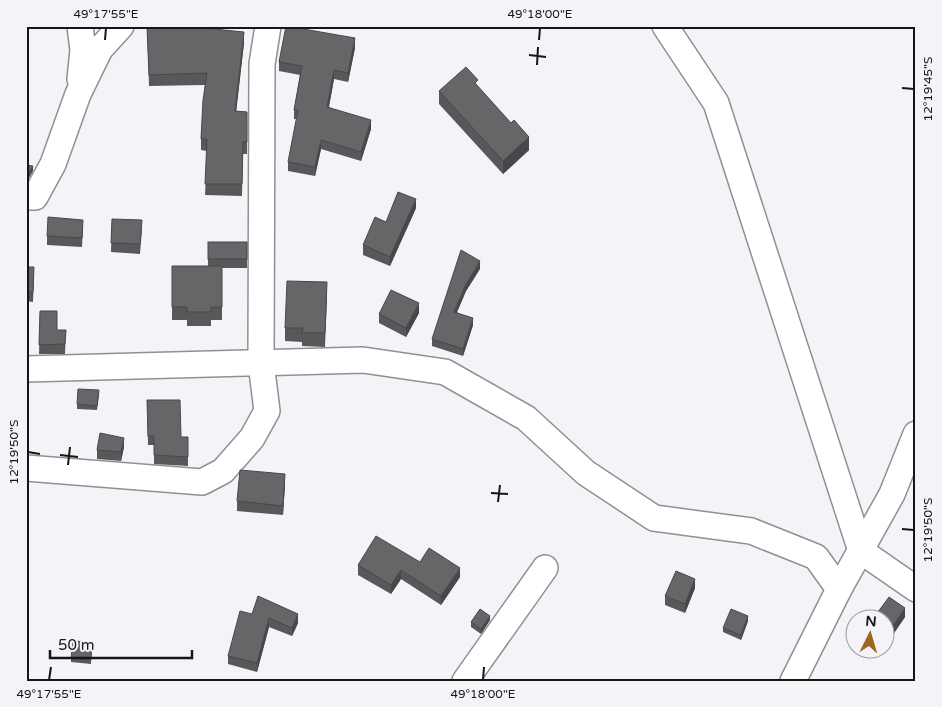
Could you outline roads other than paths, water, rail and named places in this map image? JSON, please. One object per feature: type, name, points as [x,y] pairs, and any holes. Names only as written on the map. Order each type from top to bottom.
[{"type":"street","points":[[78,94],[83,50],[80,26]]},
{"type":"street","points":[[26,197],[35,197],[53,164],[78,94],[100,49],[121,26]]},
{"type":"street","points":[[26,468],[202,482],[222,471],[252,438],[267,411],[261,363],[262,64],[268,26]]},
{"type":"street","points":[[664,26],[716,103],[861,551],[916,589]]},
{"type":"street","points":[[26,369],[363,360],[445,372],[526,418],[586,472],[654,518],[751,531],[816,557],[839,589]]},
{"type":"street","points":[[794,681],[839,589],[910,464],[916,434]]},
{"type":"street","points":[[465,681],[545,568]]}]
